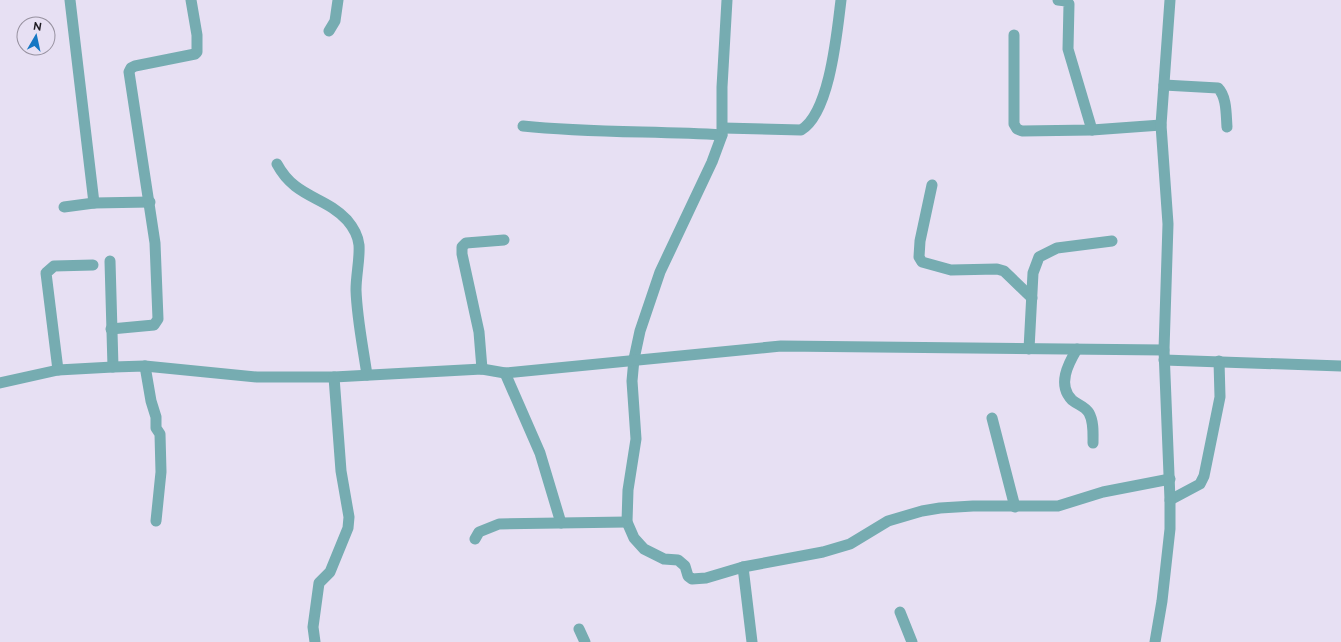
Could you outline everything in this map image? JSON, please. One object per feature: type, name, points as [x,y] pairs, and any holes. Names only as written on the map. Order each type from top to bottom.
[{"type":"street","points":[[70,0],[94,202]]},
{"type":"street","points":[[111,328],[154,325],[158,319],[155,243],[130,72],[131,68],[135,66],[195,54],[197,52],[197,35],[191,0]]},
{"type":"street","points":[[329,31],[335,21],[338,0]]},
{"type":"street","points":[[727,0],[722,87],[722,131],[712,162],[660,272],[640,331],[634,359],[632,381],[636,439],[628,490],[627,522],[634,538],[644,549],[664,559],[678,560],[685,566],[688,576],[692,579],[706,578],[743,567],[823,552],[850,544],[888,521],[922,511],[967,507],[1015,508],[1058,506],[1103,492],[1170,479]]},
{"type":"street","points":[[523,126],[565,131],[666,132],[801,130],[808,126],[816,112],[828,80],[841,0]]},
{"type":"street","points":[[1058,0],[1066,1],[1069,4],[1068,49],[1092,130]]},
{"type":"street","points":[[1154,642],[1168,557],[1170,500],[1164,355],[1168,224],[1161,125],[1170,0]]},
{"type":"street","points":[[1014,35],[1014,124],[1018,129],[1022,131],[1092,130],[1161,125]]},
{"type":"street","points":[[1164,85],[1218,88],[1222,92],[1224,98],[1227,127]]},
{"type":"street","points":[[277,164],[283,175],[295,187],[328,206],[346,219],[354,229],[359,244],[356,292],[367,375]]},
{"type":"street","points":[[932,185],[920,241],[919,257],[922,262],[951,270],[997,269],[1004,271],[1032,298]]},
{"type":"street","points":[[64,207],[94,202],[150,202]]},
{"type":"street","points":[[482,369],[479,332],[462,254],[462,247],[466,243],[504,240]]},
{"type":"street","points":[[1029,349],[1034,273],[1039,257],[1057,248],[1112,241]]},
{"type":"street","points":[[110,261],[113,367]]},
{"type":"street","points":[[58,370],[46,273],[54,266],[93,265]]},
{"type":"street","points":[[0,383],[58,370],[145,366],[256,377],[334,377],[482,369],[505,373],[634,359],[781,346],[1077,349],[1164,355],[1219,361],[1341,366]]},
{"type":"street","points":[[1077,349],[1069,362],[1065,374],[1065,388],[1072,400],[1084,407],[1089,412],[1092,419],[1093,443]]},
{"type":"street","points":[[1170,500],[1200,484],[1204,476],[1220,397],[1219,361]]},
{"type":"street","points":[[145,366],[151,401],[156,417],[156,428],[160,434],[161,472],[156,521]]},
{"type":"street","points":[[505,373],[540,453],[561,523]]},
{"type":"street","points":[[315,642],[313,626],[318,583],[330,572],[348,528],[349,517],[341,471],[334,377]]},
{"type":"street","points":[[992,418],[1015,508]]},
{"type":"street","points":[[475,539],[479,532],[499,524],[627,522]]},
{"type":"street","points":[[743,567],[752,642]]},
{"type":"street","points":[[900,612],[912,642]]},
{"type":"street","points":[[580,629],[585,642]]}]
